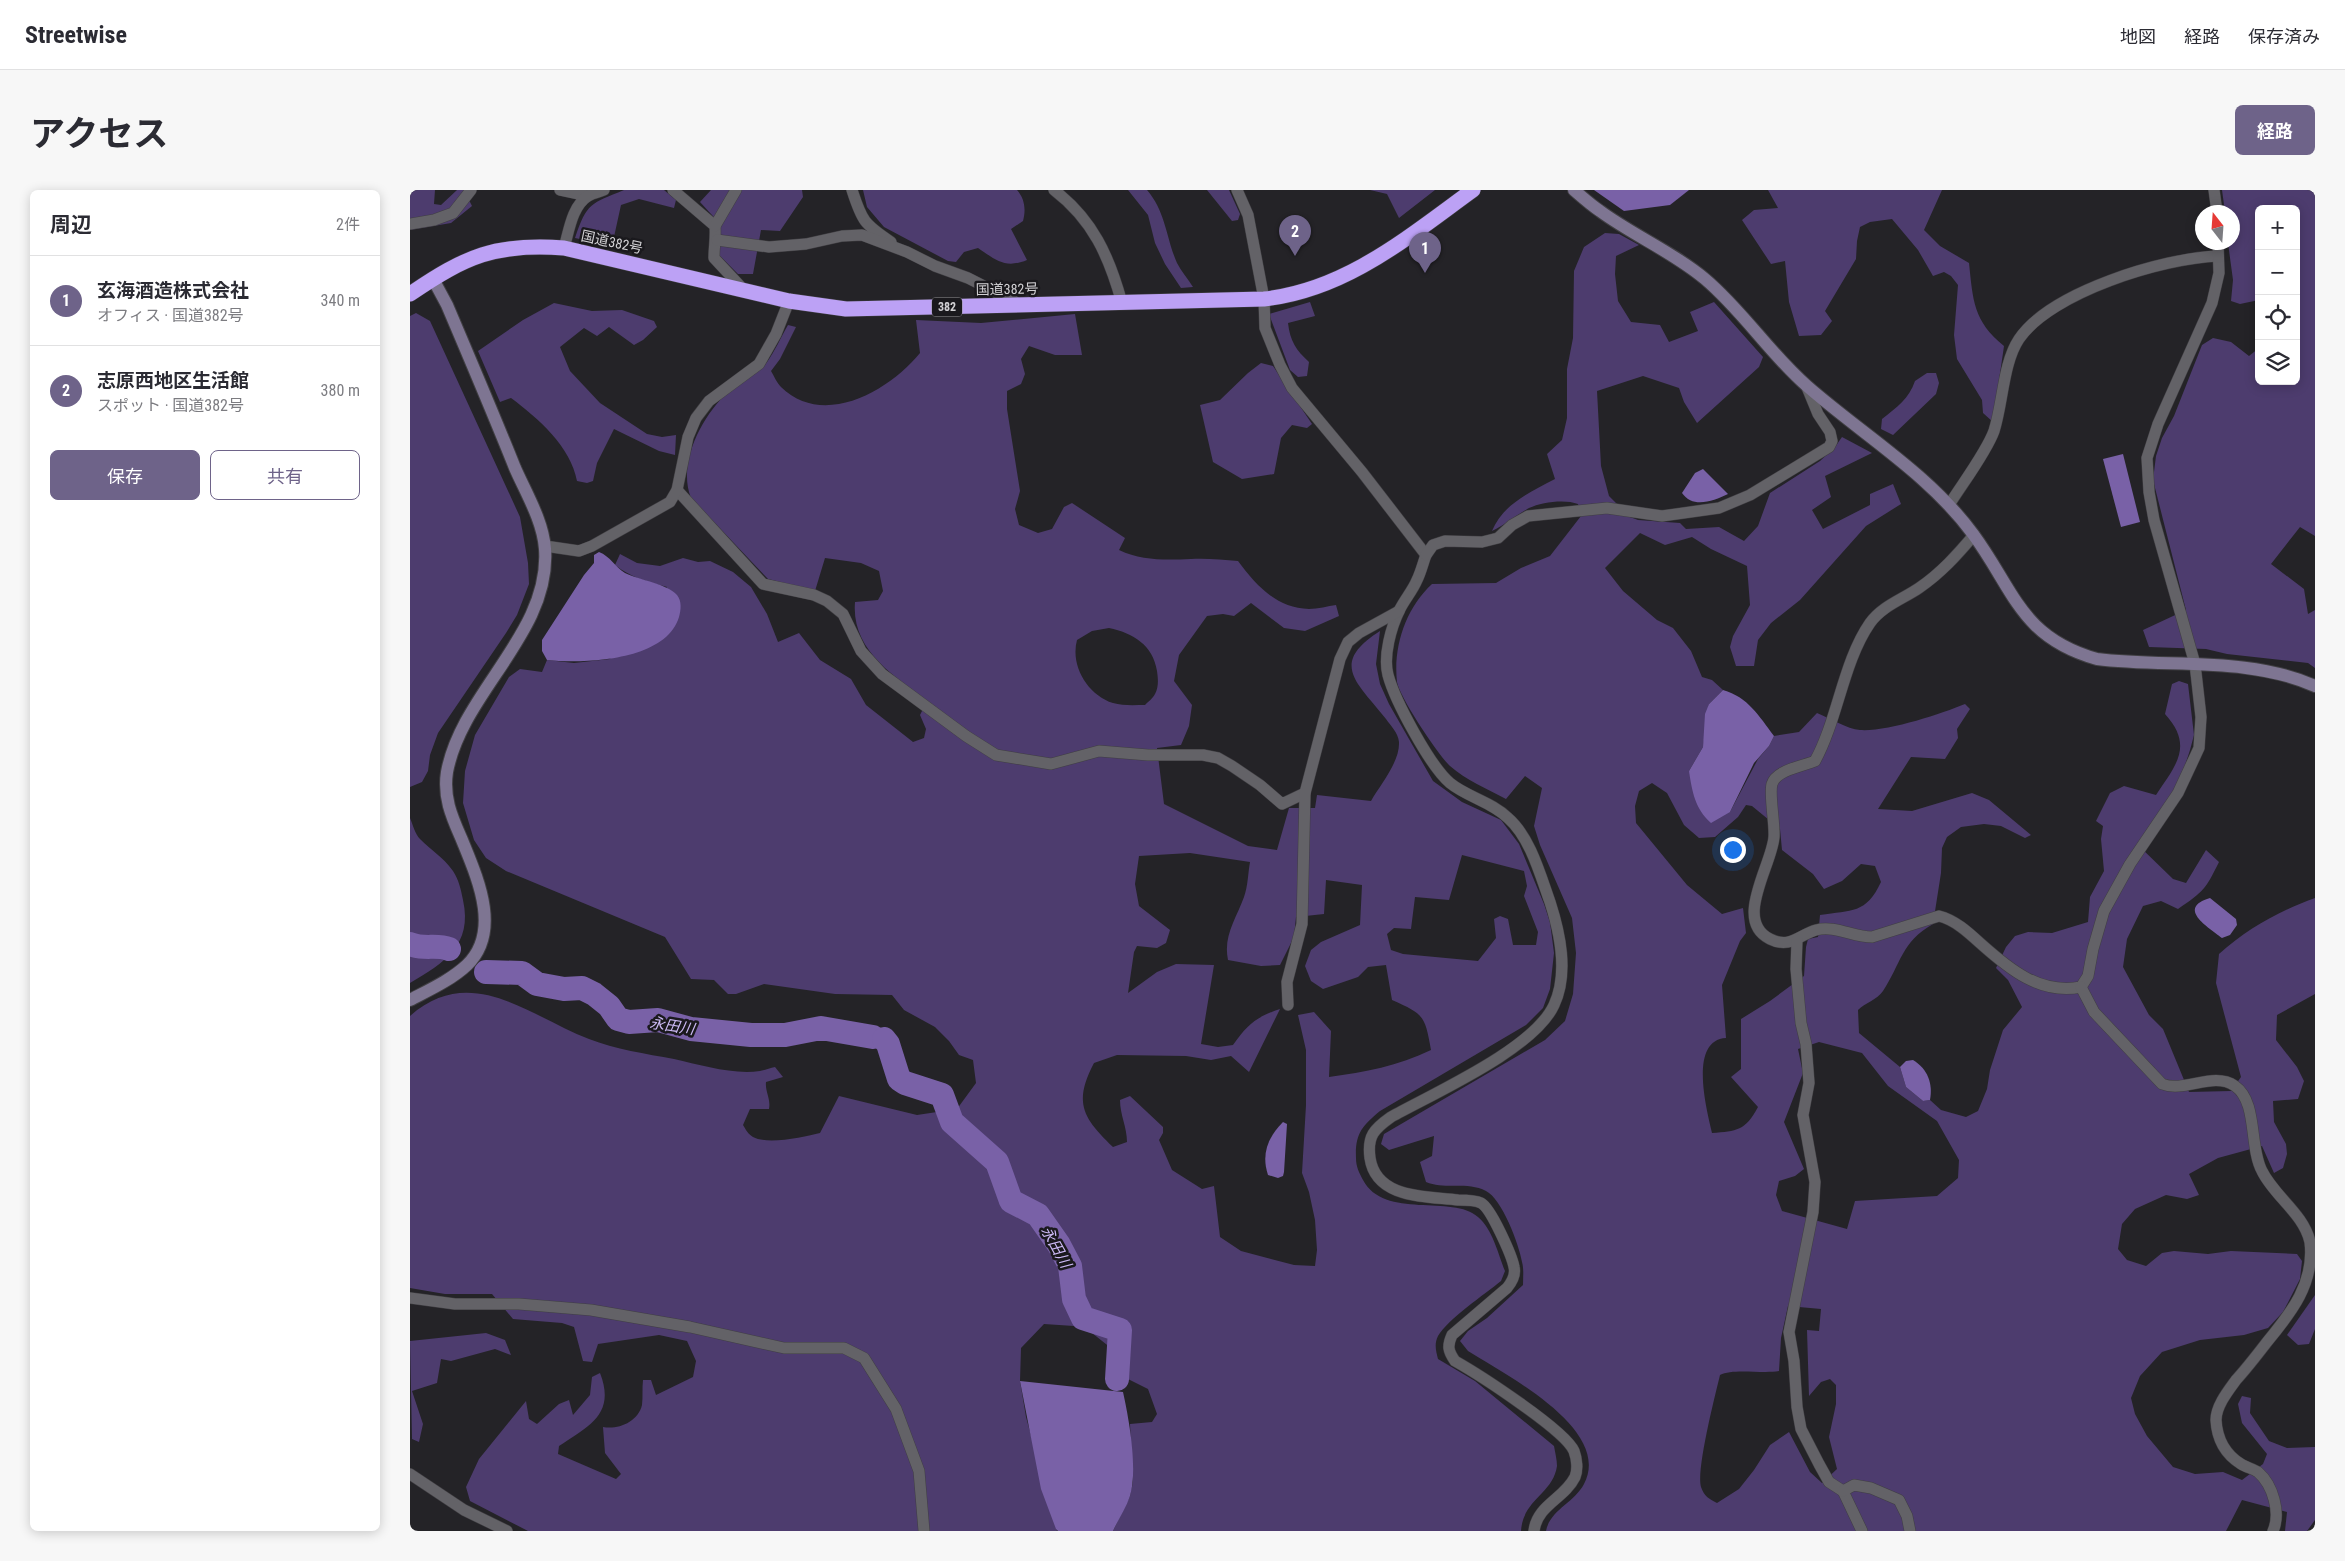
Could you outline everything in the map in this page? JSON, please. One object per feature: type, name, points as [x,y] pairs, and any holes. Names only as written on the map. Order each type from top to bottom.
[{"type":"highway","name":"国道382号","points":[[410,294],[468,259],[489,252],[531,245],[564,248],[742,288],[789,301],[846,309],[1264,300],[1289,296],[1322,286],[1348,275],[1405,239],[1473,190]]},
{"type":"street","points":[[410,224],[434,220],[453,213],[470,190]]},
{"type":"street","points":[[560,190],[588,196]]},
{"type":"street","points":[[564,248],[572,219],[579,205],[588,196],[604,190]]},
{"type":"street","points":[[673,190],[715,226]]},
{"type":"street","points":[[736,190],[715,226],[717,240],[714,246],[714,258],[742,288]]},
{"type":"street","points":[[852,190],[860,216],[868,226],[907,252]]},
{"type":"street","points":[[1054,190],[1073,205],[1097,235],[1117,284],[1122,303]]},
{"type":"street","points":[[1237,190],[1248,216],[1264,300],[1265,328],[1280,365],[1292,388],[1362,472],[1426,555]]},
{"type":"street","points":[[1574,190],[1601,212],[1685,263],[1704,278],[1725,296],[1806,385],[1926,481],[1974,535],[2024,615],[2035,626],[2063,646],[2097,659],[2243,668],[2291,678],[2315,686]]},
{"type":"street","points":[[2214,190],[2216,205]]},
{"type":"street","points":[[717,240],[769,247],[806,244],[842,236],[862,235],[968,278],[1020,305]]},
{"type":"street","points":[[1974,535],[1939,574],[1881,611],[1871,622],[1862,638],[1831,716],[1828,732],[1815,761],[1777,776],[1772,784],[1774,838],[1753,911],[1755,922],[1761,932],[1769,939],[1781,942],[1796,940],[1816,930],[1833,929],[1862,937],[1872,937],[1939,916],[1947,918],[1966,930],[2000,961],[2022,977],[2041,985],[2067,990],[2081,987],[2088,976],[2093,949],[2104,911],[2130,864],[2178,793],[2199,748],[2201,717],[2195,664],[2154,520],[2149,492],[2147,458],[2158,424],[2212,303],[2218,283],[2218,250]]},
{"type":"street","points":[[1949,505],[1994,432],[2011,356],[2019,339],[2034,324],[2069,298],[2105,283],[2158,267],[2202,257],[2218,256]]},
{"type":"street","points":[[410,1000],[457,973],[468,964],[481,943],[485,929],[483,901],[470,859],[448,808],[446,785],[448,771],[453,752],[469,718],[538,599],[544,584],[545,546],[533,510],[489,404],[433,279]]},
{"type":"street","points":[[545,546],[579,551],[592,546],[670,502],[677,490],[688,437],[696,418],[709,401],[759,364],[776,334],[789,301]]},
{"type":"street","points":[[1534,1531],[1542,1510],[1568,1488],[1575,1477],[1578,1468],[1574,1451],[1566,1440],[1507,1394],[1455,1361],[1449,1352],[1448,1345],[1452,1335],[1507,1288],[1513,1279],[1514,1267],[1495,1219],[1490,1211],[1481,1203],[1417,1196],[1391,1190],[1374,1172],[1368,1144],[1375,1129],[1391,1117],[1495,1060],[1519,1045],[1540,1026],[1554,1005],[1559,986],[1562,967],[1558,929],[1542,878],[1520,830],[1508,817],[1450,783],[1429,760],[1388,675],[1387,654],[1399,611],[1417,582],[1426,555],[1433,545],[1445,541],[1482,542],[1498,538],[1512,525],[1528,516],[1607,508],[1662,516],[1719,508],[1750,495],[1829,447],[1832,440],[1830,432],[1818,414],[1806,385]]},
{"type":"street","points":[[677,490],[763,584],[814,595],[827,600],[843,614],[861,651],[882,674],[966,736],[996,755],[1051,764],[1099,751],[1148,755],[1203,755],[1218,758],[1232,766],[1260,785],[1282,804],[1305,793]]},
{"type":"street","points":[[1288,1005],[1287,982],[1302,924],[1305,793],[1340,659],[1348,642],[1359,633],[1399,611]]},
{"type":"street","points":[[1796,940],[1796,969],[1809,1083],[1803,1115],[1816,1182],[1813,1212],[1789,1332],[1801,1429],[1830,1482],[1843,1491],[1862,1531]]},
{"type":"street","points":[[2081,987],[2094,1012],[2162,1084],[2170,1087],[2214,1080],[2234,1085],[2244,1094],[2249,1109],[2255,1149],[2262,1171],[2304,1227],[2310,1242],[2312,1271],[2305,1291],[2282,1326],[2230,1389],[2217,1410],[2216,1419],[2220,1441],[2229,1456],[2257,1472],[2271,1491],[2277,1513],[2273,1531]]},
{"type":"street","points":[[410,1298],[454,1304],[519,1304],[591,1310],[690,1327],[784,1348],[844,1348],[864,1358],[896,1410],[919,1471],[924,1531]]},
{"type":"street","points":[[410,1474],[464,1510],[507,1531]]},
{"type":"street","points":[[1843,1491],[1854,1485],[1870,1488],[1899,1500],[1907,1516],[1910,1531]]},
{"type":"shaded area","points":[[410,190],[435,190],[434,204],[441,205],[457,190],[464,190],[472,206],[451,223],[410,230]]},
{"type":"shaded area","points":[[624,190],[664,190],[676,200],[674,208],[639,199],[621,205],[612,246],[575,238],[583,217],[592,206],[604,198]]},
{"type":"shaded area","points":[[711,190],[802,190],[803,197],[780,231],[761,230],[753,274],[738,274],[717,253],[721,236],[719,224],[700,202]]},
{"type":"shaded area","points":[[863,190],[1017,190],[1023,201],[1024,217],[1023,221],[1011,229],[1027,260],[1013,264],[1001,262],[978,248],[964,252],[956,262],[948,261],[884,227],[867,207]]},
{"type":"shaded area","points":[[1128,190],[1147,190],[1153,198],[1162,216],[1177,263],[1193,287],[1181,288],[1165,264],[1155,243],[1148,215]]},
{"type":"shaded area","points":[[1207,190],[1229,190],[1240,214],[1238,220],[1232,221]]},
{"type":"shaded area","points":[[1370,190],[1435,190],[1399,218],[1387,194]]},
{"type":"shaded area","points":[[1594,190],[1689,190],[1670,205],[1624,211]]},
{"type":"shaded area","points":[[1768,190],[1942,190],[1924,230],[1940,246],[1969,263],[1974,299],[1980,319],[2004,346],[1993,422],[1983,413],[1982,400],[1957,359],[1954,335],[1958,285],[1951,276],[1944,272],[1933,276],[1918,250],[1892,219],[1870,222],[1860,227],[1856,259],[1825,311],[1832,321],[1821,335],[1799,336],[1789,302],[1785,261],[1771,264],[1742,220],[1754,210],[1778,208]]},
{"type":"shaded area","points":[[2222,190],[2315,190],[2315,536],[2300,527],[2271,564],[2304,589],[2308,614],[2315,610],[2315,668],[2308,663],[2227,654],[2206,649],[2149,647],[2143,630],[2186,610],[2153,480],[2156,456],[2162,438],[2174,416],[2202,345],[2213,338],[2231,342],[2249,356],[2255,351],[2255,385],[2300,385],[2300,205],[2255,205],[2255,301],[2240,304],[2231,301],[2233,280],[2229,250],[2240,250],[2240,205],[2224,205]]},
{"type":"shaded area","points":[[1605,233],[1619,234],[1639,245],[1616,256],[1615,274],[1618,301],[1631,322],[1660,325],[1669,342],[1698,331],[1690,312],[1714,302],[1763,357],[1759,367],[1697,423],[1684,402],[1679,388],[1643,376],[1597,391],[1601,466],[1609,496],[1630,517],[1638,520],[1680,523],[1686,529],[1719,527],[1744,541],[1758,526],[1770,493],[1820,461],[1835,447],[1842,437],[1872,453],[1825,476],[1831,497],[1812,510],[1823,529],[1870,505],[1870,494],[1893,484],[1901,504],[1866,526],[1800,600],[1771,623],[1758,640],[1754,666],[1736,666],[1730,647],[1733,636],[1750,605],[1747,566],[1711,549],[1692,537],[1665,545],[1640,533],[1605,568],[1623,591],[1657,620],[1673,628],[1691,651],[1702,677],[1712,680],[1723,690],[1709,704],[1703,747],[1689,771],[1730,812],[1758,759],[1769,746],[1774,736],[1799,732],[1817,713],[1850,728],[1871,730],[1913,722],[1965,704],[1970,709],[1957,729],[1958,738],[1945,759],[1911,757],[1878,809],[1912,811],[1972,793],[1989,800],[2031,835],[2025,838],[2001,826],[1984,824],[1961,827],[1947,837],[1942,848],[1941,873],[1933,924],[1914,938],[1908,946],[1883,991],[1858,1010],[1859,1033],[1900,1067],[1906,1087],[1923,1101],[1930,1100],[1941,1110],[1966,1117],[1978,1111],[1987,1089],[1990,1070],[2003,1030],[2022,1007],[2008,980],[1996,968],[2006,947],[2015,936],[2028,932],[2052,933],[2088,922],[2090,897],[2104,871],[2101,839],[2103,826],[2096,821],[2110,793],[2124,786],[2156,795],[2170,774],[2179,755],[2179,736],[2174,725],[2165,714],[2172,684],[2179,681],[2188,684],[2194,735],[2179,784],[2138,845],[2173,879],[2186,883],[2206,850],[2219,862],[2203,889],[2178,909],[2161,901],[2143,906],[2127,939],[2123,967],[2149,1015],[2163,1029],[2189,1092],[2231,1091],[2241,1077],[2216,983],[2219,954],[2241,936],[2264,921],[2315,898],[2315,994],[2277,1015],[2276,1040],[2297,1067],[2304,1081],[2298,1099],[2273,1101],[2274,1122],[2286,1144],[2287,1154],[2283,1168],[2274,1173],[2262,1146],[2218,1158],[2189,1174],[2199,1195],[2187,1199],[2166,1195],[2135,1209],[2122,1224],[2118,1249],[2127,1260],[2146,1266],[2162,1253],[2174,1251],[2208,1254],[2231,1251],[2297,1254],[2302,1261],[2300,1279],[2283,1312],[2268,1328],[2244,1335],[2200,1340],[2162,1352],[2140,1376],[2131,1398],[2135,1414],[2147,1436],[2173,1467],[2195,1474],[2223,1472],[2242,1480],[2263,1464],[2267,1454],[2242,1423],[2238,1404],[2242,1396],[2251,1398],[2250,1413],[2269,1441],[2287,1448],[2315,1447],[2315,1520],[2307,1531],[2285,1531],[2287,1512],[2242,1500],[2226,1531],[1546,1531],[1552,1517],[1580,1491],[1584,1484],[1589,1463],[1583,1443],[1570,1424],[1550,1406],[1528,1389],[1468,1351],[1460,1341],[1468,1331],[1487,1318],[1523,1285],[1523,1267],[1514,1234],[1504,1212],[1486,1191],[1471,1186],[1441,1185],[1426,1182],[1420,1162],[1432,1156],[1434,1136],[1389,1150],[1381,1144],[1384,1134],[1545,1040],[1565,1021],[1573,994],[1576,953],[1572,918],[1540,845],[1534,826],[1542,788],[1525,776],[1506,799],[1456,771],[1444,760],[1411,712],[1399,689],[1396,668],[1399,642],[1408,616],[1415,604],[1432,584],[1496,583],[1521,568],[1550,556],[1581,516],[1578,504],[1573,502],[1547,503],[1529,508],[1492,531],[1503,513],[1510,506],[1527,494],[1555,479],[1547,454],[1562,440],[1567,418],[1567,369],[1573,338],[1574,271],[1584,247]],"holes":[[[1652,783],[1667,793],[1684,825],[1699,838],[1715,837],[1738,817],[1746,805],[1752,806],[1780,829],[1782,850],[1813,874],[1824,889],[1842,881],[1861,864],[1875,866],[1881,882],[1870,900],[1857,909],[1820,915],[1818,937],[1808,939],[1804,976],[1741,1019],[1741,1069],[1731,1077],[1758,1107],[1749,1121],[1734,1130],[1712,1133],[1704,1094],[1703,1078],[1707,1051],[1714,1042],[1726,1038],[1722,985],[1740,941],[1746,933],[1743,908],[1722,914],[1687,885],[1636,823],[1635,806],[1639,791]],[[1819,1042],[1862,1053],[1888,1086],[1937,1121],[1959,1160],[1958,1178],[1937,1196],[1855,1201],[1847,1229],[1782,1211],[1776,1195],[1779,1181],[1795,1176],[1804,1169],[1784,1122],[1803,1073],[1798,1049]],[[1788,1306],[1821,1309],[1819,1331],[1807,1330],[1809,1396],[1821,1382],[1830,1379],[1836,1385],[1836,1404],[1829,1437],[1837,1469],[1822,1483],[1810,1472],[1789,1432],[1770,1445],[1739,1489],[1717,1503],[1709,1499],[1704,1493],[1700,1478],[1707,1432],[1720,1375],[1740,1371],[1779,1371],[1781,1338]]]},
{"type":"shaded area","points":[[1310,302],[1315,316],[1288,323],[1294,345],[1309,362],[1307,376],[1298,377],[1290,370],[1269,314]]},
{"type":"shaded area","points":[[554,303],[592,311],[622,310],[654,321],[657,327],[643,340],[634,345],[609,327],[597,336],[584,328],[560,347],[570,371],[600,403],[647,434],[662,437],[676,435],[675,455],[659,451],[614,429],[597,463],[593,481],[587,483],[577,481],[574,468],[568,456],[552,434],[511,398],[500,402],[478,351],[523,320]]},
{"type":"shaded area","points":[[416,313],[430,321],[520,517],[528,563],[529,584],[517,615],[438,733],[430,755],[428,771],[422,782],[410,787],[410,316]]},
{"type":"shaded area","points":[[1075,314],[1082,355],[1055,355],[1029,346],[1021,359],[1025,374],[1021,384],[1007,391],[1007,409],[1020,491],[1015,509],[1019,525],[1038,533],[1052,529],[1064,507],[1072,503],[1125,538],[1119,550],[1128,554],[1154,559],[1238,561],[1268,594],[1277,600],[1297,608],[1309,609],[1336,605],[1339,616],[1305,631],[1284,628],[1251,603],[1234,616],[1223,614],[1207,616],[1179,655],[1174,681],[1192,705],[1189,726],[1181,745],[1157,748],[1164,804],[1248,846],[1277,850],[1289,808],[1315,808],[1317,795],[1371,801],[1393,765],[1399,742],[1392,727],[1358,684],[1353,674],[1352,664],[1355,654],[1364,643],[1380,631],[1376,664],[1380,684],[1389,704],[1433,781],[1462,802],[1501,820],[1519,844],[1550,922],[1554,953],[1550,989],[1543,1008],[1526,1025],[1380,1111],[1361,1131],[1358,1137],[1356,1158],[1357,1167],[1363,1180],[1373,1192],[1386,1199],[1402,1203],[1467,1210],[1478,1217],[1488,1229],[1505,1271],[1501,1281],[1467,1307],[1443,1329],[1438,1336],[1436,1348],[1438,1359],[1475,1381],[1554,1446],[1557,1466],[1554,1476],[1527,1511],[1521,1531],[1113,1531],[1130,1496],[1133,1482],[1130,1424],[1152,1422],[1157,1414],[1148,1389],[1120,1375],[1121,1356],[1092,1333],[1074,1326],[1044,1324],[1021,1348],[1020,1381],[1026,1417],[1057,1531],[528,1531],[470,1501],[466,1487],[479,1459],[526,1401],[529,1419],[537,1424],[559,1404],[569,1400],[573,1415],[590,1395],[592,1377],[600,1373],[605,1399],[602,1409],[589,1425],[559,1446],[558,1454],[616,1479],[621,1474],[605,1453],[603,1427],[609,1428],[627,1424],[636,1416],[642,1405],[643,1380],[651,1380],[656,1395],[693,1377],[696,1361],[687,1341],[659,1335],[598,1344],[592,1362],[583,1361],[574,1327],[562,1323],[513,1319],[492,1294],[445,1294],[410,1288],[410,1016],[433,1001],[455,994],[478,993],[522,1007],[599,1043],[728,1071],[750,1072],[775,1067],[783,1077],[766,1082],[769,1109],[750,1109],[743,1125],[753,1137],[767,1140],[820,1133],[839,1096],[917,1115],[957,1109],[976,1083],[973,1060],[959,1055],[949,1041],[935,1027],[904,1010],[892,995],[835,994],[764,984],[736,994],[728,994],[714,980],[691,979],[665,937],[506,871],[486,858],[474,840],[463,803],[465,771],[475,735],[509,677],[520,669],[542,672],[547,660],[574,663],[610,659],[667,587],[640,579],[615,565],[620,554],[637,563],[660,566],[683,558],[698,562],[710,561],[733,572],[751,587],[767,614],[778,642],[799,633],[820,660],[851,679],[866,705],[913,742],[924,738],[926,729],[920,715],[927,701],[888,671],[877,660],[867,648],[860,634],[856,619],[855,602],[878,600],[883,591],[879,571],[861,563],[825,558],[815,591],[768,579],[691,498],[687,470],[694,441],[709,414],[728,392],[763,367],[788,325],[796,327],[780,359],[771,371],[781,387],[798,399],[817,405],[855,400],[892,380],[920,353],[916,320],[981,323]],"holes":[[[1109,628],[1134,637],[1146,647],[1155,662],[1158,685],[1154,695],[1145,705],[1113,703],[1096,693],[1083,678],[1076,660],[1077,640],[1092,631]],[[1190,853],[1250,862],[1245,893],[1231,928],[1227,951],[1228,960],[1261,966],[1280,965],[1294,937],[1296,917],[1324,914],[1326,880],[1362,885],[1360,925],[1321,942],[1311,950],[1305,966],[1311,981],[1323,989],[1358,977],[1368,967],[1386,965],[1392,1000],[1417,1013],[1424,1023],[1431,1050],[1419,1056],[1381,1068],[1329,1077],[1331,1031],[1314,1012],[1298,1015],[1306,1050],[1306,1105],[1302,1173],[1309,1192],[1315,1220],[1317,1250],[1315,1266],[1294,1265],[1241,1251],[1220,1237],[1214,1186],[1202,1189],[1172,1170],[1159,1140],[1163,1133],[1163,1127],[1130,1096],[1120,1100],[1127,1142],[1113,1147],[1094,1127],[1084,1109],[1084,1089],[1094,1063],[1117,1055],[1186,1056],[1211,1060],[1231,1056],[1249,1072],[1280,1009],[1253,1022],[1233,1045],[1218,1047],[1201,1044],[1214,965],[1176,964],[1157,972],[1128,993],[1134,952],[1137,946],[1157,948],[1166,943],[1170,930],[1139,906],[1135,884],[1139,856]],[[1462,855],[1524,871],[1527,886],[1524,896],[1538,932],[1536,945],[1513,945],[1508,919],[1500,916],[1494,919],[1496,938],[1478,961],[1403,954],[1391,950],[1387,934],[1394,928],[1411,929],[1415,897],[1449,900]]]},
{"type":"shaded area","points":[[1261,363],[1273,366],[1312,424],[1307,428],[1292,425],[1281,438],[1274,474],[1242,479],[1213,462],[1200,405],[1220,400]]},
{"type":"shaded area","points":[[1927,373],[1936,373],[1939,383],[1936,394],[1893,435],[1881,429],[1882,419],[1906,398],[1915,381]]},
{"type":"shaded area","points":[[2123,454],[2140,522],[2121,527],[2103,459]]},
{"type":"shaded area","points":[[1703,469],[1728,494],[1710,501],[1697,502],[1687,498],[1682,493],[1695,473]]},
{"type":"shaded area","points":[[599,552],[625,573],[673,591],[680,600],[681,609],[679,617],[671,632],[658,643],[641,651],[602,660],[547,660],[542,651],[542,640],[584,575],[594,563],[594,555]]},
{"type":"shaded area","points":[[1723,690],[1732,693],[1746,702],[1774,736],[1769,746],[1754,763],[1730,812],[1711,823],[1698,806],[1693,793],[1689,771],[1703,747],[1705,714],[1709,704]]},
{"type":"shaded area","points":[[410,818],[418,837],[445,861],[455,874],[463,900],[465,916],[464,929],[460,941],[453,951],[434,968],[410,983]]},
{"type":"shaded area","points":[[2210,898],[2236,919],[2237,925],[2230,935],[2222,938],[2198,918],[2195,912],[2196,907],[2200,902]]},
{"type":"shaded area","points":[[1913,1060],[1926,1072],[1931,1088],[1930,1100],[1923,1101],[1906,1087],[1900,1067],[1906,1061]]},
{"type":"shaded area","points":[[1283,1122],[1287,1124],[1284,1172],[1283,1176],[1278,1178],[1268,1175],[1265,1160],[1267,1146],[1273,1134]]},
{"type":"shaded area","points":[[2315,1295],[2315,1329],[2309,1344],[2298,1345],[2287,1335]]},
{"type":"shaded area","points":[[486,1333],[505,1340],[511,1355],[495,1349],[451,1361],[441,1359],[437,1383],[412,1391],[423,1424],[419,1442],[412,1439],[410,1341]]},
{"type":"shaded area","points":[[1020,1381],[1123,1392],[1132,1444],[1133,1472],[1130,1496],[1113,1531],[1058,1531],[1056,1529],[1041,1489]]},
{"type":"waterway","name":"永田川","points":[[410,944],[420,947],[449,949]]},
{"type":"waterway","name":"永田川","points":[[486,972],[522,973],[537,984],[564,989],[582,988],[594,994],[609,1006],[618,1019],[629,1022],[658,1020],[691,1029],[751,1035],[785,1035],[821,1028],[873,1037]]},
{"type":"waterway","name":"永田川","points":[[884,1039],[888,1044],[899,1079],[905,1083],[942,1095],[952,1122],[997,1162],[1011,1201],[1038,1215],[1059,1245],[1070,1266],[1074,1299],[1083,1318],[1120,1330],[1117,1379]]},
{"type":"place","name":"志原西地区生活館","points":[[1295,256]]},
{"type":"place","name":"玄海酒造株式会社","points":[[1425,273]]}]
